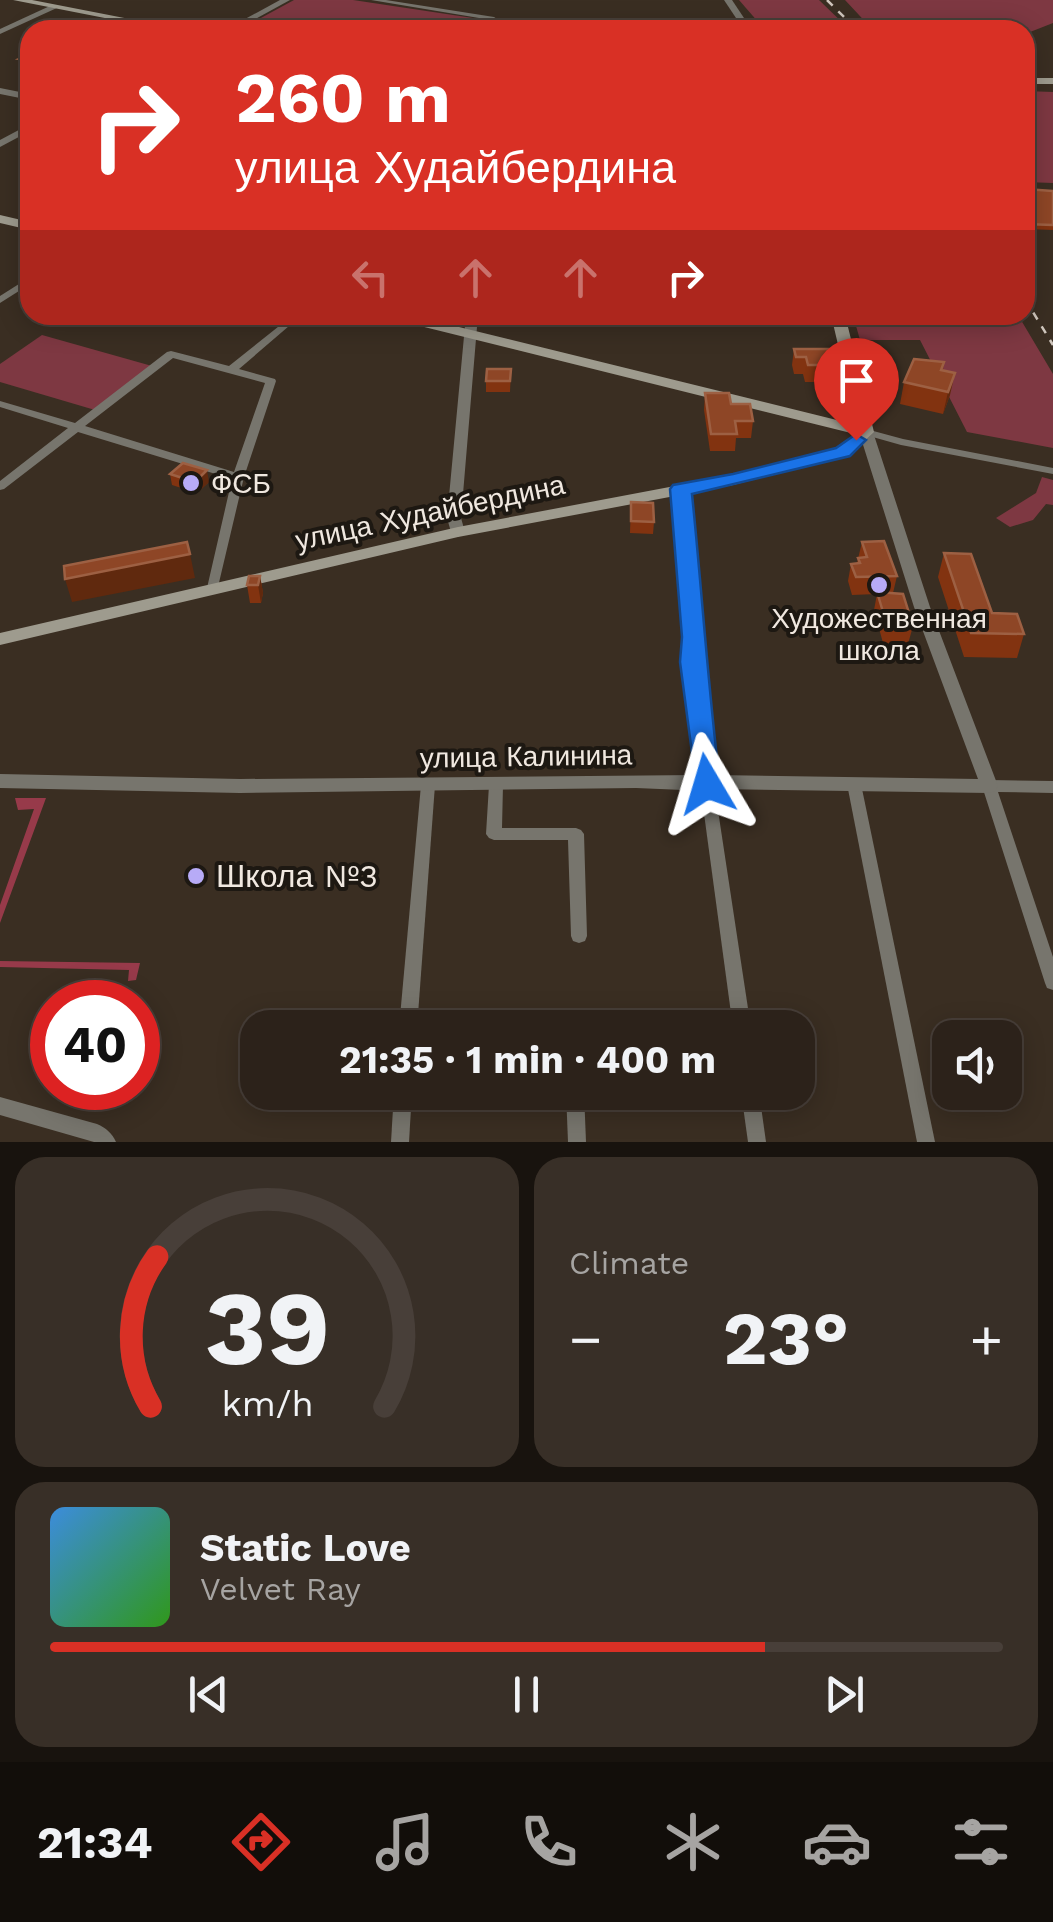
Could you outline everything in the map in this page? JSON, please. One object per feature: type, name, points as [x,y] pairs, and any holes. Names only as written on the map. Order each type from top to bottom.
[{"type":"main road","points":[[17,0],[126,20]]},
{"type":"main road","points":[[434,325],[866,432],[840,325]]},
{"type":"main road","name":"улица Худайбердина","points":[[0,639],[458,532],[734,480],[843,452],[866,432]]},
{"type":"street","points":[[249,20],[286,0]]},
{"type":"street","points":[[374,0],[494,20]]},
{"type":"street","points":[[26,20],[55,7]]},
{"type":"street","points":[[230,370],[285,325]]},
{"type":"street","points":[[458,532],[454,518],[471,325]]},
{"type":"street","points":[[0,488],[171,354],[271,382],[238,477],[213,588]]},
{"type":"street","points":[[0,404],[238,477]]},
{"type":"street","points":[[866,432],[1053,472]]},
{"type":"street","points":[[866,432],[922,607],[990,786],[1053,983]]},
{"type":"street","points":[[680,489],[694,637],[692,662],[739,1010]]},
{"type":"street","name":"улица Калинина","points":[[0,781],[428,786],[636,781],[1053,787]]},
{"type":"street","points":[[854,784],[926,1142]]},
{"type":"street","points":[[496,785],[494,834],[576,834],[579,936]]},
{"type":"street","points":[[409,1010],[428,786]]},
{"type":"street","points":[[0,1106],[97,1133],[107,1142]]},
{"type":"street","points":[[400,1142],[402,1110]]},
{"type":"street","points":[[576,1110],[577,1142]]},
{"type":"street","points":[[753,1110],[757,1142]]},
{"type":"shaded area","points":[[294,0],[353,0],[486,20],[257,20]]},
{"type":"shaded area","points":[[739,0],[819,0],[840,20],[756,20]]},
{"type":"shaded area","points":[[845,0],[1053,0],[1053,23],[1035,30],[1035,20],[864,20]]},
{"type":"shaded area","points":[[1035,91],[1053,92],[1053,183],[1035,182]]},
{"type":"shaded area","points":[[856,325],[1024,325],[1053,374],[1053,448],[967,432],[920,340],[860,340]]},
{"type":"shaded area","points":[[42,335],[152,366],[95,410],[0,382],[0,364]]},
{"type":"shaded area","points":[[1042,477],[1053,480],[1053,505],[1046,504],[1033,520],[1010,527],[996,518],[1036,493]]},
{"type":"shaded area","points":[[15,798],[46,798],[0,923],[0,905],[34,809],[18,810]]},
{"type":"shaded area","points":[[0,961],[140,963],[136,980],[128,980],[129,970],[0,967]]},
{"type":"building","points":[[1035,190],[1053,191],[1053,225],[1035,224]]},
{"type":"building","points":[[794,349],[830,349],[835,365],[808,365],[806,357],[796,357]]},
{"type":"building","points":[[914,359],[944,362],[941,370],[955,373],[948,392],[904,382]]},
{"type":"building","points":[[487,369],[511,369],[510,381],[486,381]]},
{"type":"building","points":[[705,393],[729,393],[731,404],[750,404],[753,421],[735,421],[737,434],[711,434]]},
{"type":"building","points":[[183,463],[207,470],[195,482],[170,474]]},
{"type":"building","points":[[631,502],[653,503],[654,522],[631,521]]},
{"type":"building","points":[[884,541],[897,576],[856,577],[851,564],[867,557],[862,542]]},
{"type":"building","points":[[187,542],[190,554],[65,579],[64,566]]},
{"type":"building","points":[[944,553],[971,554],[992,613],[1017,614],[1024,634],[971,633]]},
{"type":"building","points":[[249,576],[260,576],[258,585],[247,585]]},
{"type":"building","points":[[877,592],[903,594],[913,626],[887,625]]},
{"type":"railway","points":[[827,0],[847,20]]},
{"type":"railway","points":[[1035,315],[1053,345]]},
{"type":"place","name":"ФСБ","points":[[191,483]]},
{"type":"place","name":"Художественная школа","points":[[879,585]]},
{"type":"place","name":"Школа №3","points":[[196,876]]},
{"type":"route","points":[[707,784],[692,662],[694,637],[680,489],[734,480],[843,452],[856,440]]}]
